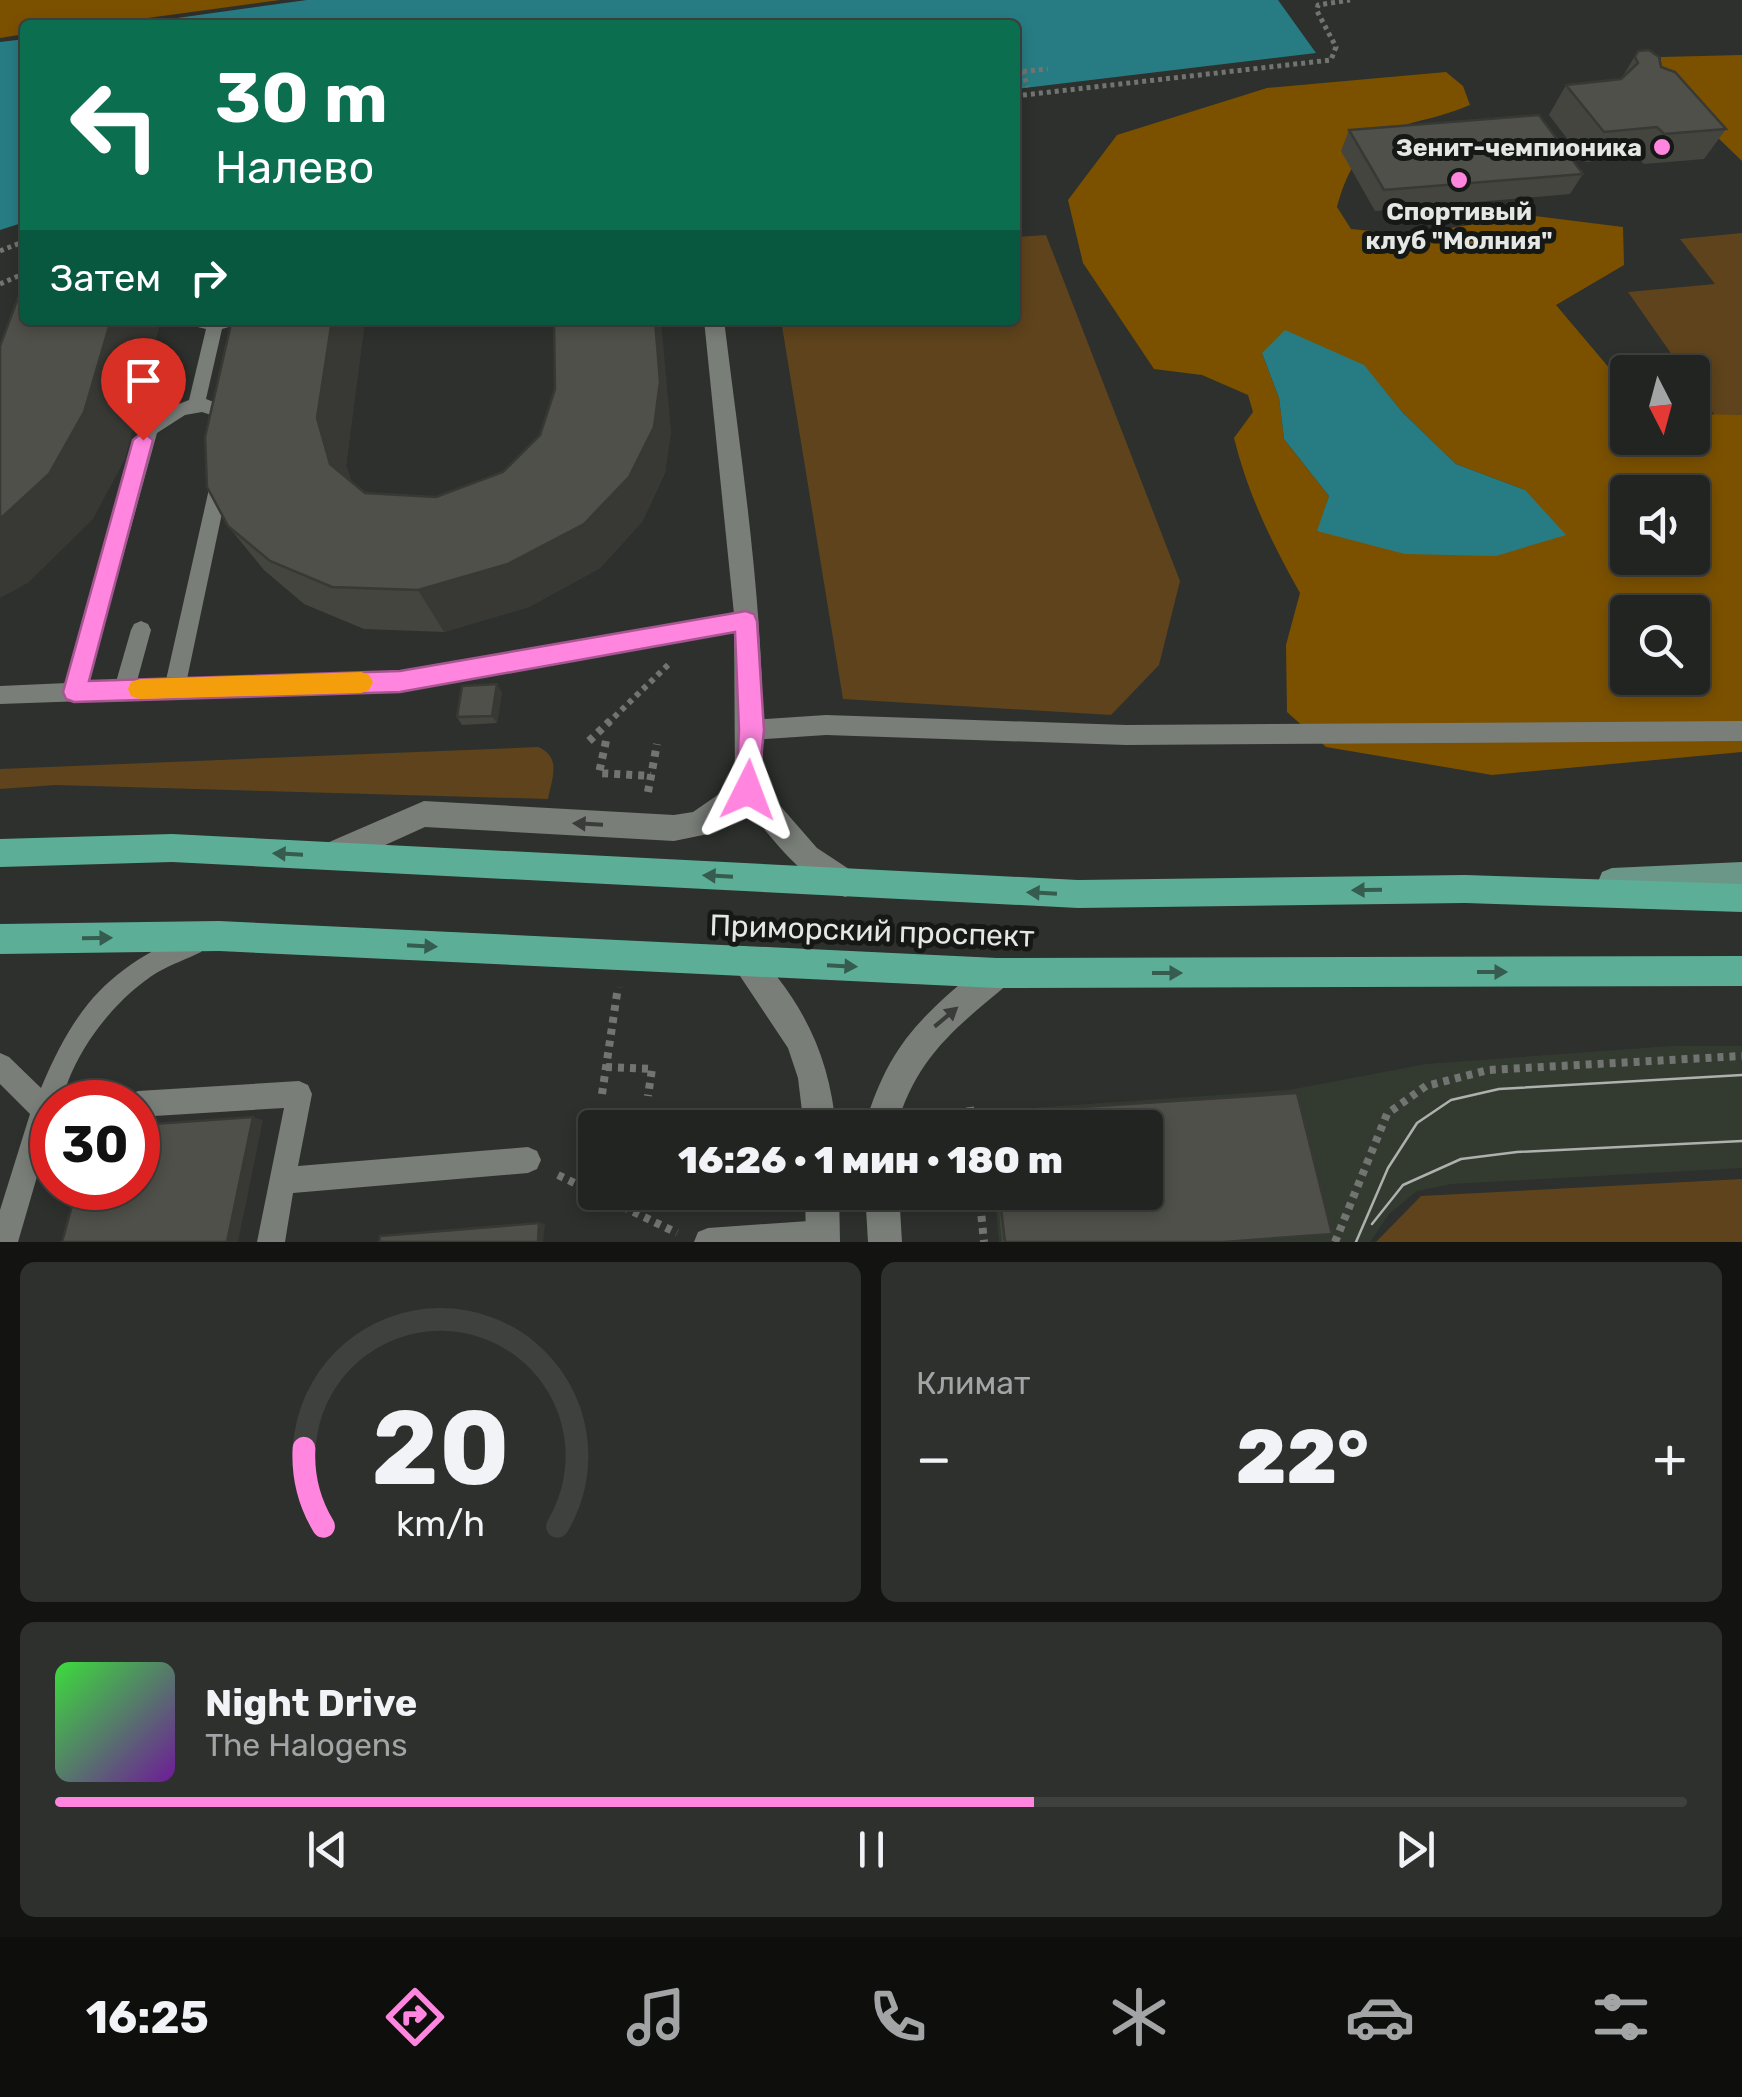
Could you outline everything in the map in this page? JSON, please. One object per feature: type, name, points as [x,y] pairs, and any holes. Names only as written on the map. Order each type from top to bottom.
[{"type":"main road","name":"Приморский проспект","points":[[0,853],[172,848],[1078,894],[1465,889],[1742,876]]},
{"type":"main road","name":"Приморский проспект","points":[[1465,889],[1742,898]]},
{"type":"main road","name":"Приморский проспект","points":[[0,940],[219,936],[997,973],[1742,971]]},
{"type":"street","points":[[715,325],[746,621],[752,730],[748,790],[807,858],[845,883]]},
{"type":"street","points":[[329,856],[424,814],[674,828],[698,825],[748,790]]},
{"type":"street","points":[[745,961],[786,1010],[809,1054],[819,1110]]},
{"type":"street","points":[[884,1110],[905,1057],[997,973]]},
{"type":"street","points":[[822,1210],[823,1238]]},
{"type":"street","points":[[883,1210],[885,1242]]},
{"type":"lane","points":[[196,406],[223,325]]},
{"type":"lane","points":[[74,692],[143,440],[158,421],[196,406],[226,414],[231,422],[175,688]]},
{"type":"lane","points":[[0,695],[400,681],[746,621]]},
{"type":"lane","points":[[124,690],[141,630]]},
{"type":"lane","points":[[752,730],[826,726],[1126,735],[1742,731]]},
{"type":"lane","points":[[60,1080],[75,1039],[126,979],[161,954],[219,936]]},
{"type":"lane","points":[[0,1066],[30,1093]]},
{"type":"lane","points":[[160,1103],[299,1094],[271,1242]]},
{"type":"lane","points":[[283,1181],[528,1160]]},
{"type":"lane","points":[[4,1242],[30,1166]]},
{"type":"lane","points":[[708,1242],[823,1238]]},
{"type":"path","points":[[1020,95],[1331,60],[1336,47],[1317,11],[1318,4],[1350,0]]},
{"type":"path","points":[[1020,72],[1048,69]]},
{"type":"path","points":[[1020,74],[1028,87]]},
{"type":"path","points":[[589,741],[658,678],[699,629]]},
{"type":"path","points":[[606,742],[600,773],[650,776],[657,744]]},
{"type":"path","points":[[1334,1242],[1388,1114],[1426,1086],[1488,1070],[1742,1056]]},
{"type":"path","points":[[602,1094],[606,1066],[652,1069],[648,1096]]},
{"type":"path","points":[[970,1106],[970,1110]]},
{"type":"path","points":[[528,1160],[696,1242]]},
{"type":"path","points":[[981,1210],[984,1242]]},
{"type":"shaded area","points":[[0,0],[280,0],[133,20],[20,20],[20,35],[0,38]]},
{"type":"shaded area","points":[[1742,55],[1742,161],[1657,79],[1661,57]]},
{"type":"shaded area","points":[[1446,72],[1463,86],[1470,105],[1394,128],[1364,149],[1344,184],[1337,207],[1351,229],[1410,235],[1527,215],[1623,227],[1624,265],[1556,305],[1610,369],[1610,455],[1710,455],[1710,414],[1742,415],[1742,752],[1492,775],[1326,747],[1287,712],[1286,645],[1300,593],[1262,518],[1234,438],[1253,412],[1248,395],[1202,375],[1154,369],[1083,263],[1068,200],[1117,135],[1267,88]],"holes":[[[1262,353],[1363,365],[1403,413],[1456,464],[1525,490],[1318,531],[1329,496],[1284,439],[1279,398]]]},
{"type":"shaded area","points":[[1742,233],[1742,415],[1716,417],[1710,408],[1710,355],[1672,355],[1628,292],[1715,284],[1680,239]]},
{"type":"shaded area","points":[[1046,235],[1180,581],[1159,665],[1111,715],[843,699],[782,325],[1020,325],[1020,237]]},
{"type":"shaded area","points":[[538,747],[553,762],[548,799],[56,785],[0,789],[0,769]]},
{"type":"shaded area","points":[[1671,1046],[1742,1046],[1742,1168],[1451,1184],[1417,1191],[1389,1214],[1370,1242],[999,1242],[996,1210],[1163,1210],[1163,1110],[1000,1110],[1289,1090],[1426,1064]]},
{"type":"shaded area","points":[[1742,1179],[1742,1242],[1376,1242],[1421,1196]]},
{"type":"water","points":[[307,0],[1278,0],[1316,53],[1020,88],[1020,20],[163,20]]},
{"type":"water","points":[[20,40],[20,224],[0,230],[0,42]]},
{"type":"water","points":[[1285,330],[1364,365],[1403,413],[1456,464],[1525,490],[1566,535],[1496,556],[1405,554],[1317,531],[1329,496],[1284,439],[1279,398],[1262,353]]},
{"type":"building","points":[[1649,50],[1659,57],[1661,67],[1675,72],[1726,129],[1664,134],[1657,127],[1604,132],[1566,85],[1621,79],[1638,63],[1638,51]]},
{"type":"building","points":[[1539,115],[1583,174],[1384,190],[1349,130]]},
{"type":"building","points":[[20,292],[20,325],[110,325],[84,412],[49,474],[0,519],[0,346]]},
{"type":"building","points":[[231,325],[331,325],[317,418],[330,464],[365,493],[436,497],[503,472],[540,435],[555,389],[554,325],[655,325],[660,382],[654,427],[629,477],[584,524],[508,564],[418,590],[332,587],[270,561],[228,526],[207,487],[205,437]]},
{"type":"building","points":[[497,684],[492,716],[457,717],[462,686]]},
{"type":"building","points":[[1297,1093],[1332,1234],[1224,1242],[1005,1242],[1001,1210],[1163,1210],[1163,1110],[1037,1110]]},
{"type":"building","points":[[253,1117],[227,1242],[62,1242],[71,1210],[160,1210],[160,1123]]},
{"type":"building","points":[[539,1223],[538,1242],[379,1242],[380,1236]]},
{"type":"tram line","points":[[1356,1242],[1388,1168],[1417,1123],[1451,1100],[1499,1089],[1742,1075]]},
{"type":"tram line","points":[[1372,1224],[1403,1185],[1461,1159],[1517,1152],[1742,1141]]},
{"type":"slow traffic","points":[[140,689],[361,682]]},
{"type":"place","name":"Зенит-чемпионика","points":[[1662,147]]},
{"type":"place","name":"Спортивый клуб \"Молния\"","points":[[1459,180]]},
{"type":"route","points":[[143,440],[74,692],[400,681],[746,621],[752,730],[748,790]]}]
